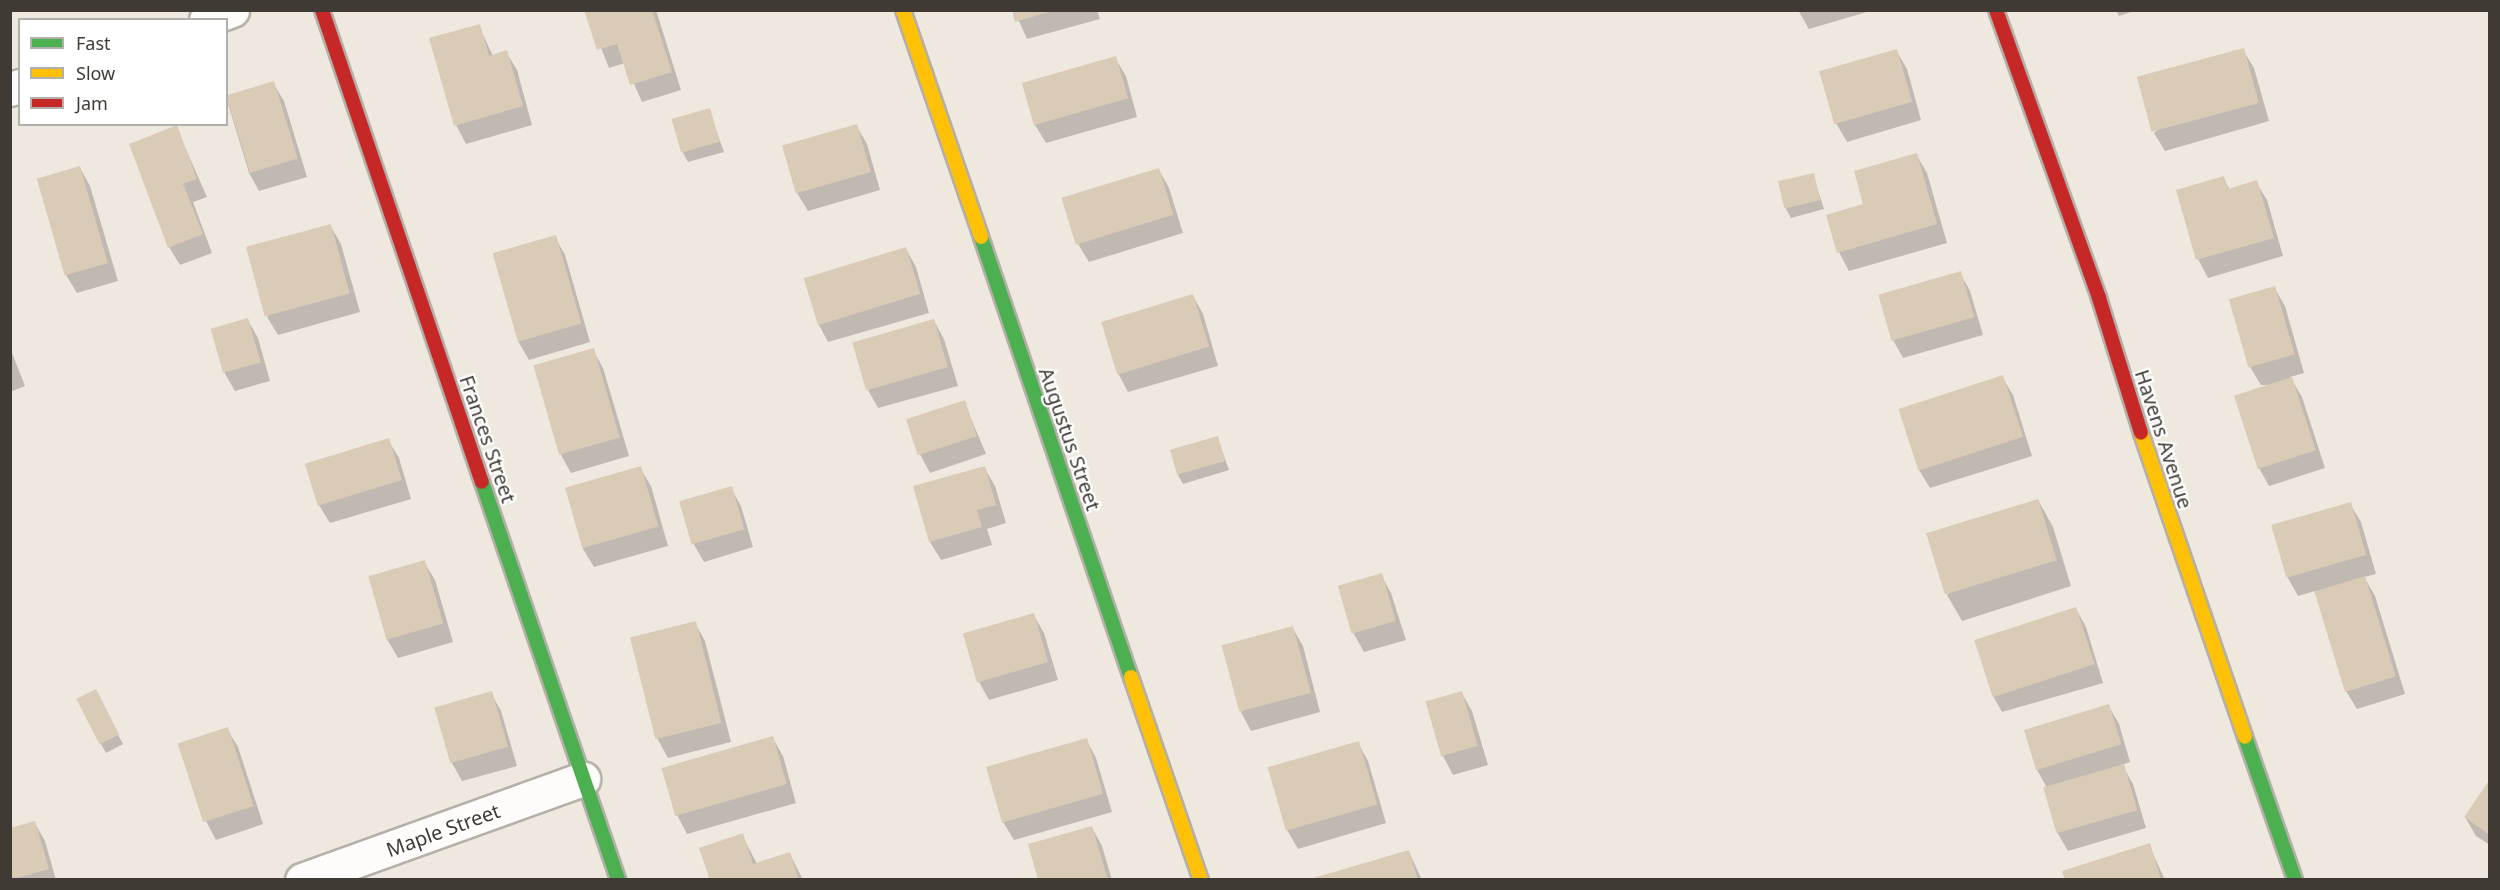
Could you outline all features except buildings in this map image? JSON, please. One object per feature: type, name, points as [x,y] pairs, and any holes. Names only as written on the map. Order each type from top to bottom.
[{"type":"street","points":[[211,18],[232,10]]},
{"type":"street","name":"Frances Street","points":[[322,10],[618,879]]},
{"type":"street","name":"Augustus Street","points":[[903,10],[1201,879]]},
{"type":"street","name":"Havens Avenue","points":[[1996,10],[2099,298],[2154,473],[2295,879]]},
{"type":"street","name":"Maple Street","points":[[302,879],[583,779]]},
{"type":"traffic: fast","points":[[981,237],[1131,677]]},
{"type":"traffic: fast","points":[[482,482],[618,880]]},
{"type":"traffic: fast","points":[[2245,737],[2295,880]]},
{"type":"traffic: slow","points":[[903,10],[981,237]]},
{"type":"traffic: slow","points":[[2141,433],[2245,737]]},
{"type":"traffic: slow","points":[[1131,677],[1201,880]]},
{"type":"traffic: jam","points":[[322,10],[482,482]]},
{"type":"traffic: jam","points":[[1996,10],[2099,298],[2141,433]]}]
